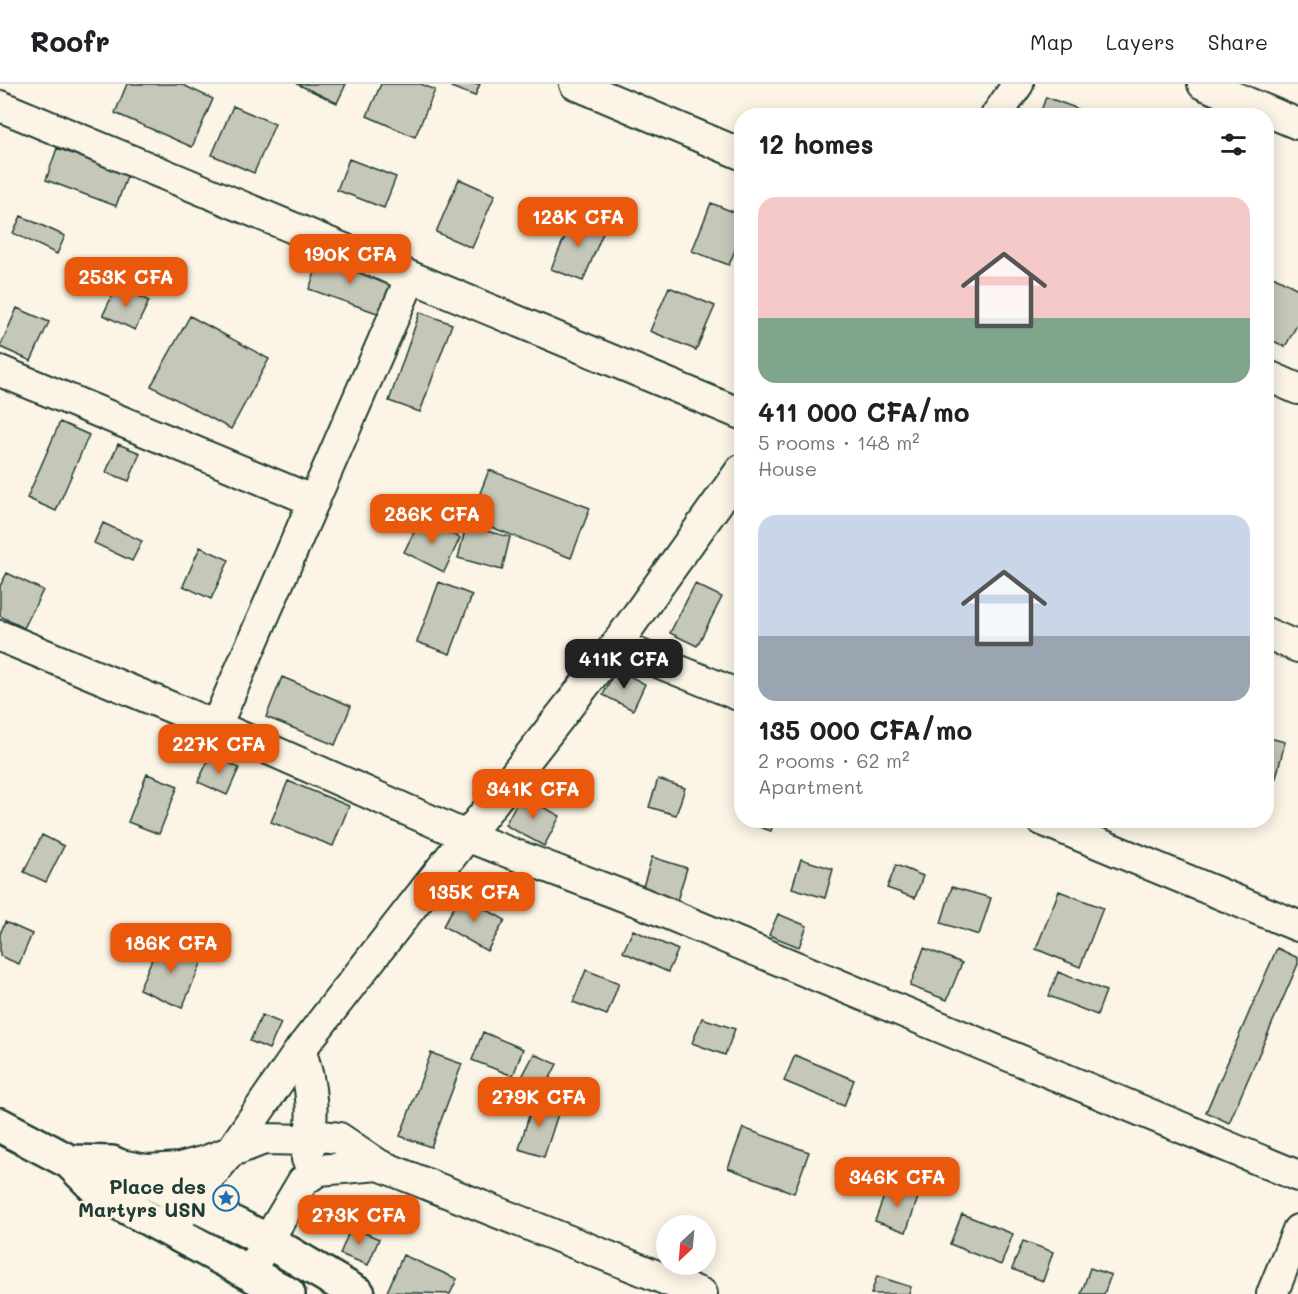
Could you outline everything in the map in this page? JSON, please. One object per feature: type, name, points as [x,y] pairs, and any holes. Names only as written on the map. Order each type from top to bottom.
[{"type":"main road","points":[[0,1125],[70,1162],[101,1193],[288,1294]]},
{"type":"main road","points":[[70,1162],[112,1163],[266,1240],[358,1294]]},
{"type":"street","points":[[575,84],[734,151]]},
{"type":"street","points":[[1002,108],[1018,84]]},
{"type":"street","points":[[1203,84],[1260,108]]},
{"type":"street","points":[[0,106],[734,411]]},
{"type":"street","points":[[1274,114],[1298,124]]},
{"type":"street","points":[[216,726],[411,277]]},
{"type":"street","points":[[0,371],[314,501]]},
{"type":"street","points":[[1274,378],[1298,389]]},
{"type":"street","points":[[172,1231],[190,1201],[231,1151],[300,1050],[616,645],[734,480]]},
{"type":"street","points":[[0,636],[216,726],[466,836],[642,903],[1298,1176]]},
{"type":"street","points":[[1274,636],[1298,647]]},
{"type":"street","points":[[616,645],[734,693]]},
{"type":"street","points":[[1061,828],[1298,926]]},
{"type":"street","points":[[300,1050],[310,1077],[312,1108],[325,1139]]},
{"type":"street","points":[[112,1163],[147,1170],[180,1168],[264,1139],[325,1139],[379,1165],[702,1294]]},
{"type":"street","points":[[249,1272],[325,1139]]},
{"type":"street","points":[[303,1181],[319,1170],[379,1165]]},
{"type":"street","points":[[1272,1294],[1298,1230]]},
{"type":"building","points":[[127,84],[181,84],[213,99],[192,147],[115,113]]},
{"type":"building","points":[[297,84],[346,84],[337,103]]},
{"type":"building","points":[[381,84],[421,84],[435,90],[415,137],[367,116]]},
{"type":"building","points":[[452,84],[480,84],[475,96],[451,87]]},
{"type":"building","points":[[1046,97],[1076,108],[1042,108]]},
{"type":"building","points":[[233,106],[275,124],[254,173],[212,155]]},
{"type":"building","points":[[57,148],[128,174],[116,206],[46,180]]},
{"type":"building","points":[[349,159],[396,177],[384,208],[337,190]]},
{"type":"building","points":[[459,179],[495,195],[472,248],[436,232]]},
{"type":"building","points":[[711,203],[734,212],[734,252],[729,265],[692,251]]},
{"type":"building","points":[[574,215],[605,228],[583,281],[551,269]]},
{"type":"building","points":[[21,216],[65,236],[57,254],[13,233]]},
{"type":"building","points":[[321,256],[391,282],[380,314],[309,289]]},
{"type":"building","points":[[1274,277],[1298,289],[1298,323],[1285,347],[1274,341]]},
{"type":"building","points":[[117,285],[149,301],[135,330],[103,315]]},
{"type":"building","points":[[669,287],[715,306],[696,350],[650,331]]},
{"type":"building","points":[[17,308],[49,322],[31,361],[0,347]]},
{"type":"building","points":[[420,312],[452,324],[420,412],[389,401]]},
{"type":"building","points":[[190,316],[269,359],[231,429],[151,386]]},
{"type":"building","points":[[60,422],[89,435],[56,511],[27,498]]},
{"type":"building","points":[[118,444],[140,453],[129,481],[106,472]]},
{"type":"building","points":[[489,470],[590,508],[571,558],[470,519]]},
{"type":"building","points":[[421,518],[460,538],[444,572],[404,552]]},
{"type":"building","points":[[103,523],[142,541],[132,561],[94,543]]},
{"type":"building","points":[[466,526],[510,537],[502,570],[458,558]]},
{"type":"building","points":[[200,547],[229,560],[211,599],[183,586]]},
{"type":"building","points":[[7,573],[43,590],[24,628],[0,616],[0,586]]},
{"type":"building","points":[[439,582],[472,595],[450,654],[417,642]]},
{"type":"building","points":[[695,584],[722,597],[697,646],[670,633]]},
{"type":"building","points":[[616,669],[645,684],[633,710],[603,695]]},
{"type":"building","points":[[282,677],[351,706],[335,745],[266,717]]},
{"type":"building","points":[[1274,739],[1285,742],[1276,778],[1274,777]]},
{"type":"building","points":[[211,754],[239,768],[227,795],[198,782]]},
{"type":"building","points":[[147,774],[178,786],[159,834],[128,822]]},
{"type":"building","points":[[658,779],[685,788],[676,815],[649,807]]},
{"type":"building","points":[[288,781],[349,806],[333,846],[271,822]]},
{"type":"building","points":[[521,795],[560,816],[544,846],[505,825]]},
{"type":"building","points":[[42,835],[64,846],[46,882],[24,872]]},
{"type":"building","points":[[652,857],[687,868],[676,904],[641,893]]},
{"type":"building","points":[[801,859],[833,869],[825,898],[792,888]]},
{"type":"building","points":[[896,865],[923,876],[915,898],[887,888]]},
{"type":"building","points":[[952,887],[991,898],[979,935],[941,923]]},
{"type":"building","points":[[1059,891],[1103,908],[1080,967],[1036,949]]},
{"type":"building","points":[[461,895],[505,920],[487,951],[443,926]]},
{"type":"building","points":[[778,914],[807,926],[799,947],[769,935]]},
{"type":"building","points":[[5,922],[32,934],[19,964],[0,956],[0,934]]},
{"type":"building","points":[[633,930],[678,950],[668,972],[623,952]]},
{"type":"building","points":[[160,941],[203,959],[182,1008],[139,989]]},
{"type":"building","points":[[924,948],[962,963],[947,1000],[910,986]]},
{"type":"building","points":[[1277,948],[1298,958],[1298,964],[1229,1123],[1206,1112]]},
{"type":"building","points":[[586,970],[619,983],[607,1015],[573,1002]]},
{"type":"building","points":[[1058,972],[1106,991],[1097,1015],[1049,996]]},
{"type":"building","points":[[262,1015],[281,1023],[269,1049],[250,1041]]},
{"type":"building","points":[[702,1018],[735,1029],[725,1055],[692,1043]]},
{"type":"building","points":[[483,1032],[523,1049],[513,1076],[472,1060]]},
{"type":"building","points":[[431,1053],[462,1064],[431,1147],[400,1136]]},
{"type":"building","points":[[534,1054],[557,1064],[544,1090],[521,1079]]},
{"type":"building","points":[[795,1055],[854,1080],[844,1106],[784,1081]]},
{"type":"building","points":[[534,1099],[560,1108],[544,1157],[519,1149]]},
{"type":"building","points":[[743,1128],[809,1152],[794,1193],[728,1168]]},
{"type":"building","points":[[888,1185],[919,1195],[906,1232],[875,1221]]},
{"type":"building","points":[[962,1214],[1013,1234],[1001,1265],[950,1244]]},
{"type":"building","points":[[351,1227],[379,1239],[368,1265],[340,1254]]},
{"type":"building","points":[[1023,1241],[1053,1252],[1043,1281],[1012,1269]]},
{"type":"building","points":[[403,1255],[457,1279],[450,1294],[387,1292]]},
{"type":"building","points":[[1090,1268],[1111,1275],[1104,1294],[1081,1294]]},
{"type":"building","points":[[877,1276],[911,1287],[909,1294],[871,1294]]},
{"type":"place","name":"Place des Martyrs USN","points":[[226,1198]]}]
